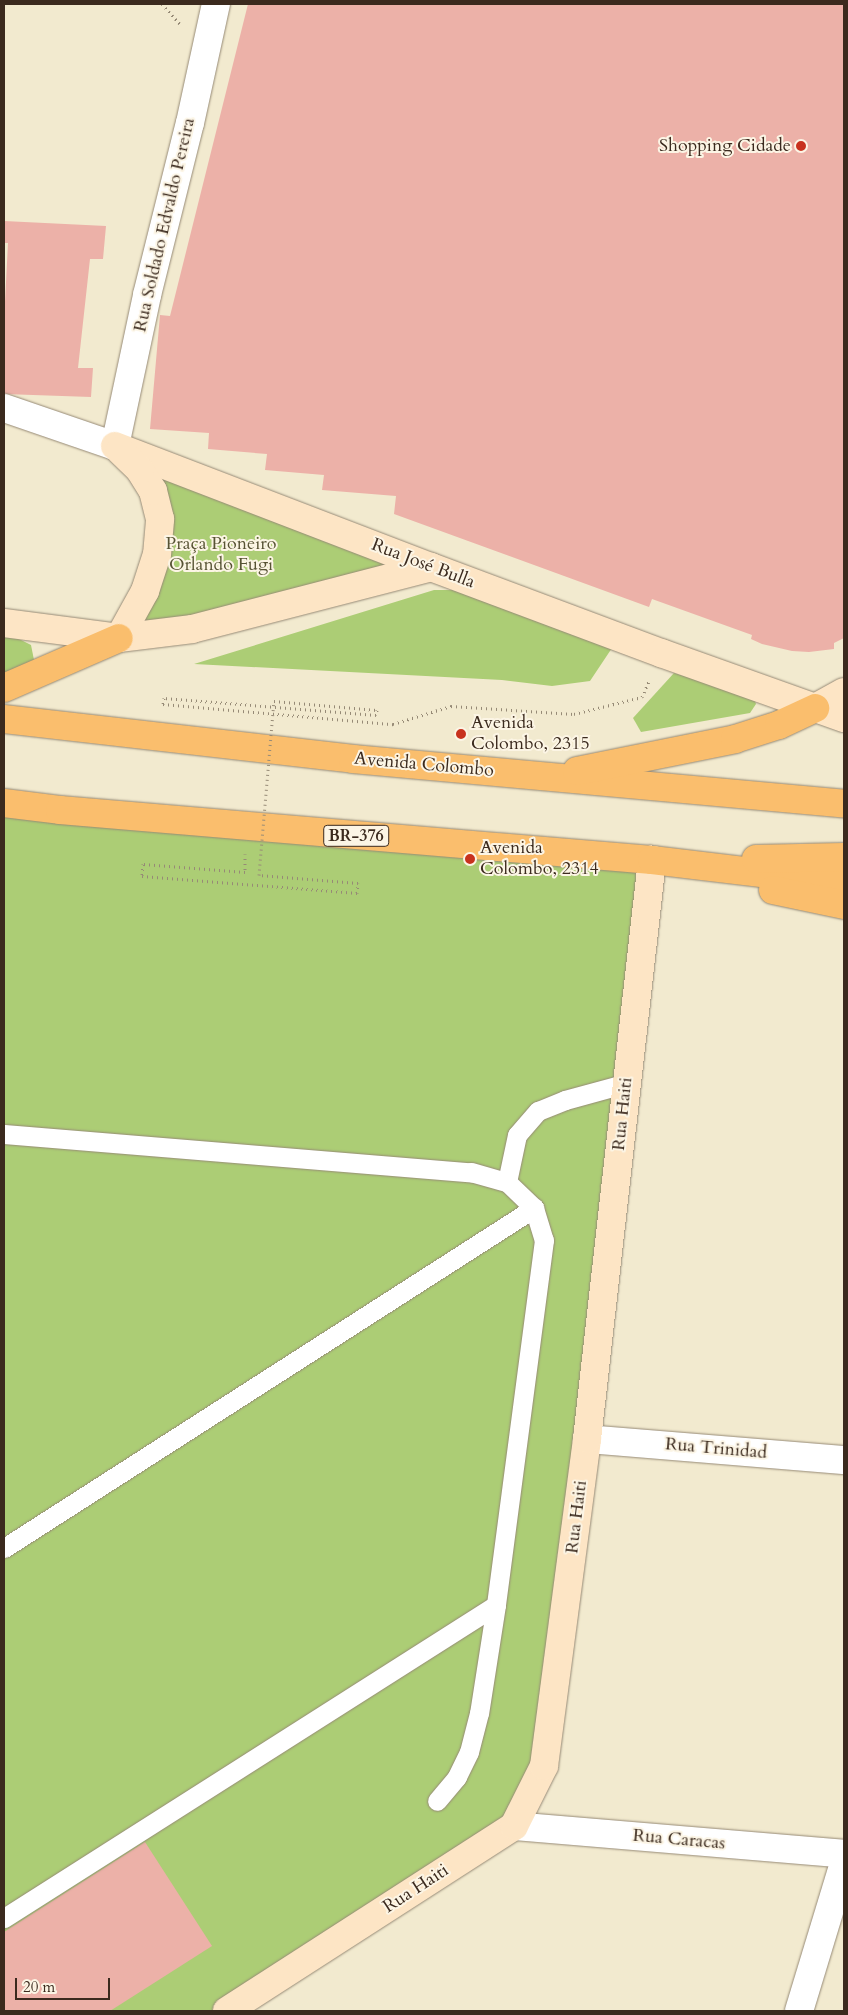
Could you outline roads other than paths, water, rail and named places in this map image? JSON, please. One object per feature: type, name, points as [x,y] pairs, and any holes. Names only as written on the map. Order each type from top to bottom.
[{"type":"main road","points":[[4,688],[119,638]]},
{"type":"main road","points":[[548,777],[735,739],[779,724],[815,708]]},
{"type":"main road","name":"Avenida Colombo","points":[[4,719],[353,758],[844,804]]},
{"type":"main road","name":"BR-376","points":[[4,803],[60,810],[652,860],[844,857]]},
{"type":"main road","points":[[4,807],[60,810]]},
{"type":"main road","points":[[652,860],[844,883]]},
{"type":"main road","points":[[652,860],[817,901],[844,905]]},
{"type":"street","name":"Rua Soldado Edvaldo Pereira","points":[[115,446],[147,295],[190,123],[216,4]]},
{"type":"street","name":"Rua José Bulla","points":[[4,408],[115,446],[431,568],[844,718]]},
{"type":"street","points":[[115,446],[140,470],[153,491],[160,519],[158,555],[145,591],[119,638]]},
{"type":"street","points":[[4,623],[119,638],[192,629],[431,568]]},
{"type":"street","points":[[815,708],[844,692]]},
{"type":"street","name":"Rua Haiti","points":[[227,2011],[514,1826],[544,1766],[587,1439],[652,860]]},
{"type":"street","name":"Rua Trinidad","points":[[587,1439],[844,1460]]},
{"type":"street","name":"Rua Caracas","points":[[514,1826],[844,1854]]},
{"type":"street","points":[[799,2011],[844,1863]]},
{"type":"lane","points":[[507,1182],[517,1135],[538,1111],[565,1100],[627,1083]]},
{"type":"lane","points":[[4,1134],[471,1172],[507,1182],[534,1208],[544,1240],[496,1605],[479,1712],[469,1752],[457,1777],[437,1801]]},
{"type":"lane","points":[[4,1548],[534,1208]]},
{"type":"lane","points":[[4,1918],[496,1605]]},
{"type":"place","name":"Shopping Cidade","points":[[801,146]]},
{"type":"place","name":"Avenida Colombo, 2315","points":[[461,734]]},
{"type":"place","name":"Avenida Colombo, 2314","points":[[470,859]]},
{"type":"park label","name":"Praça Pioneiro Orlando Fugi","points":[[221,555]]}]
